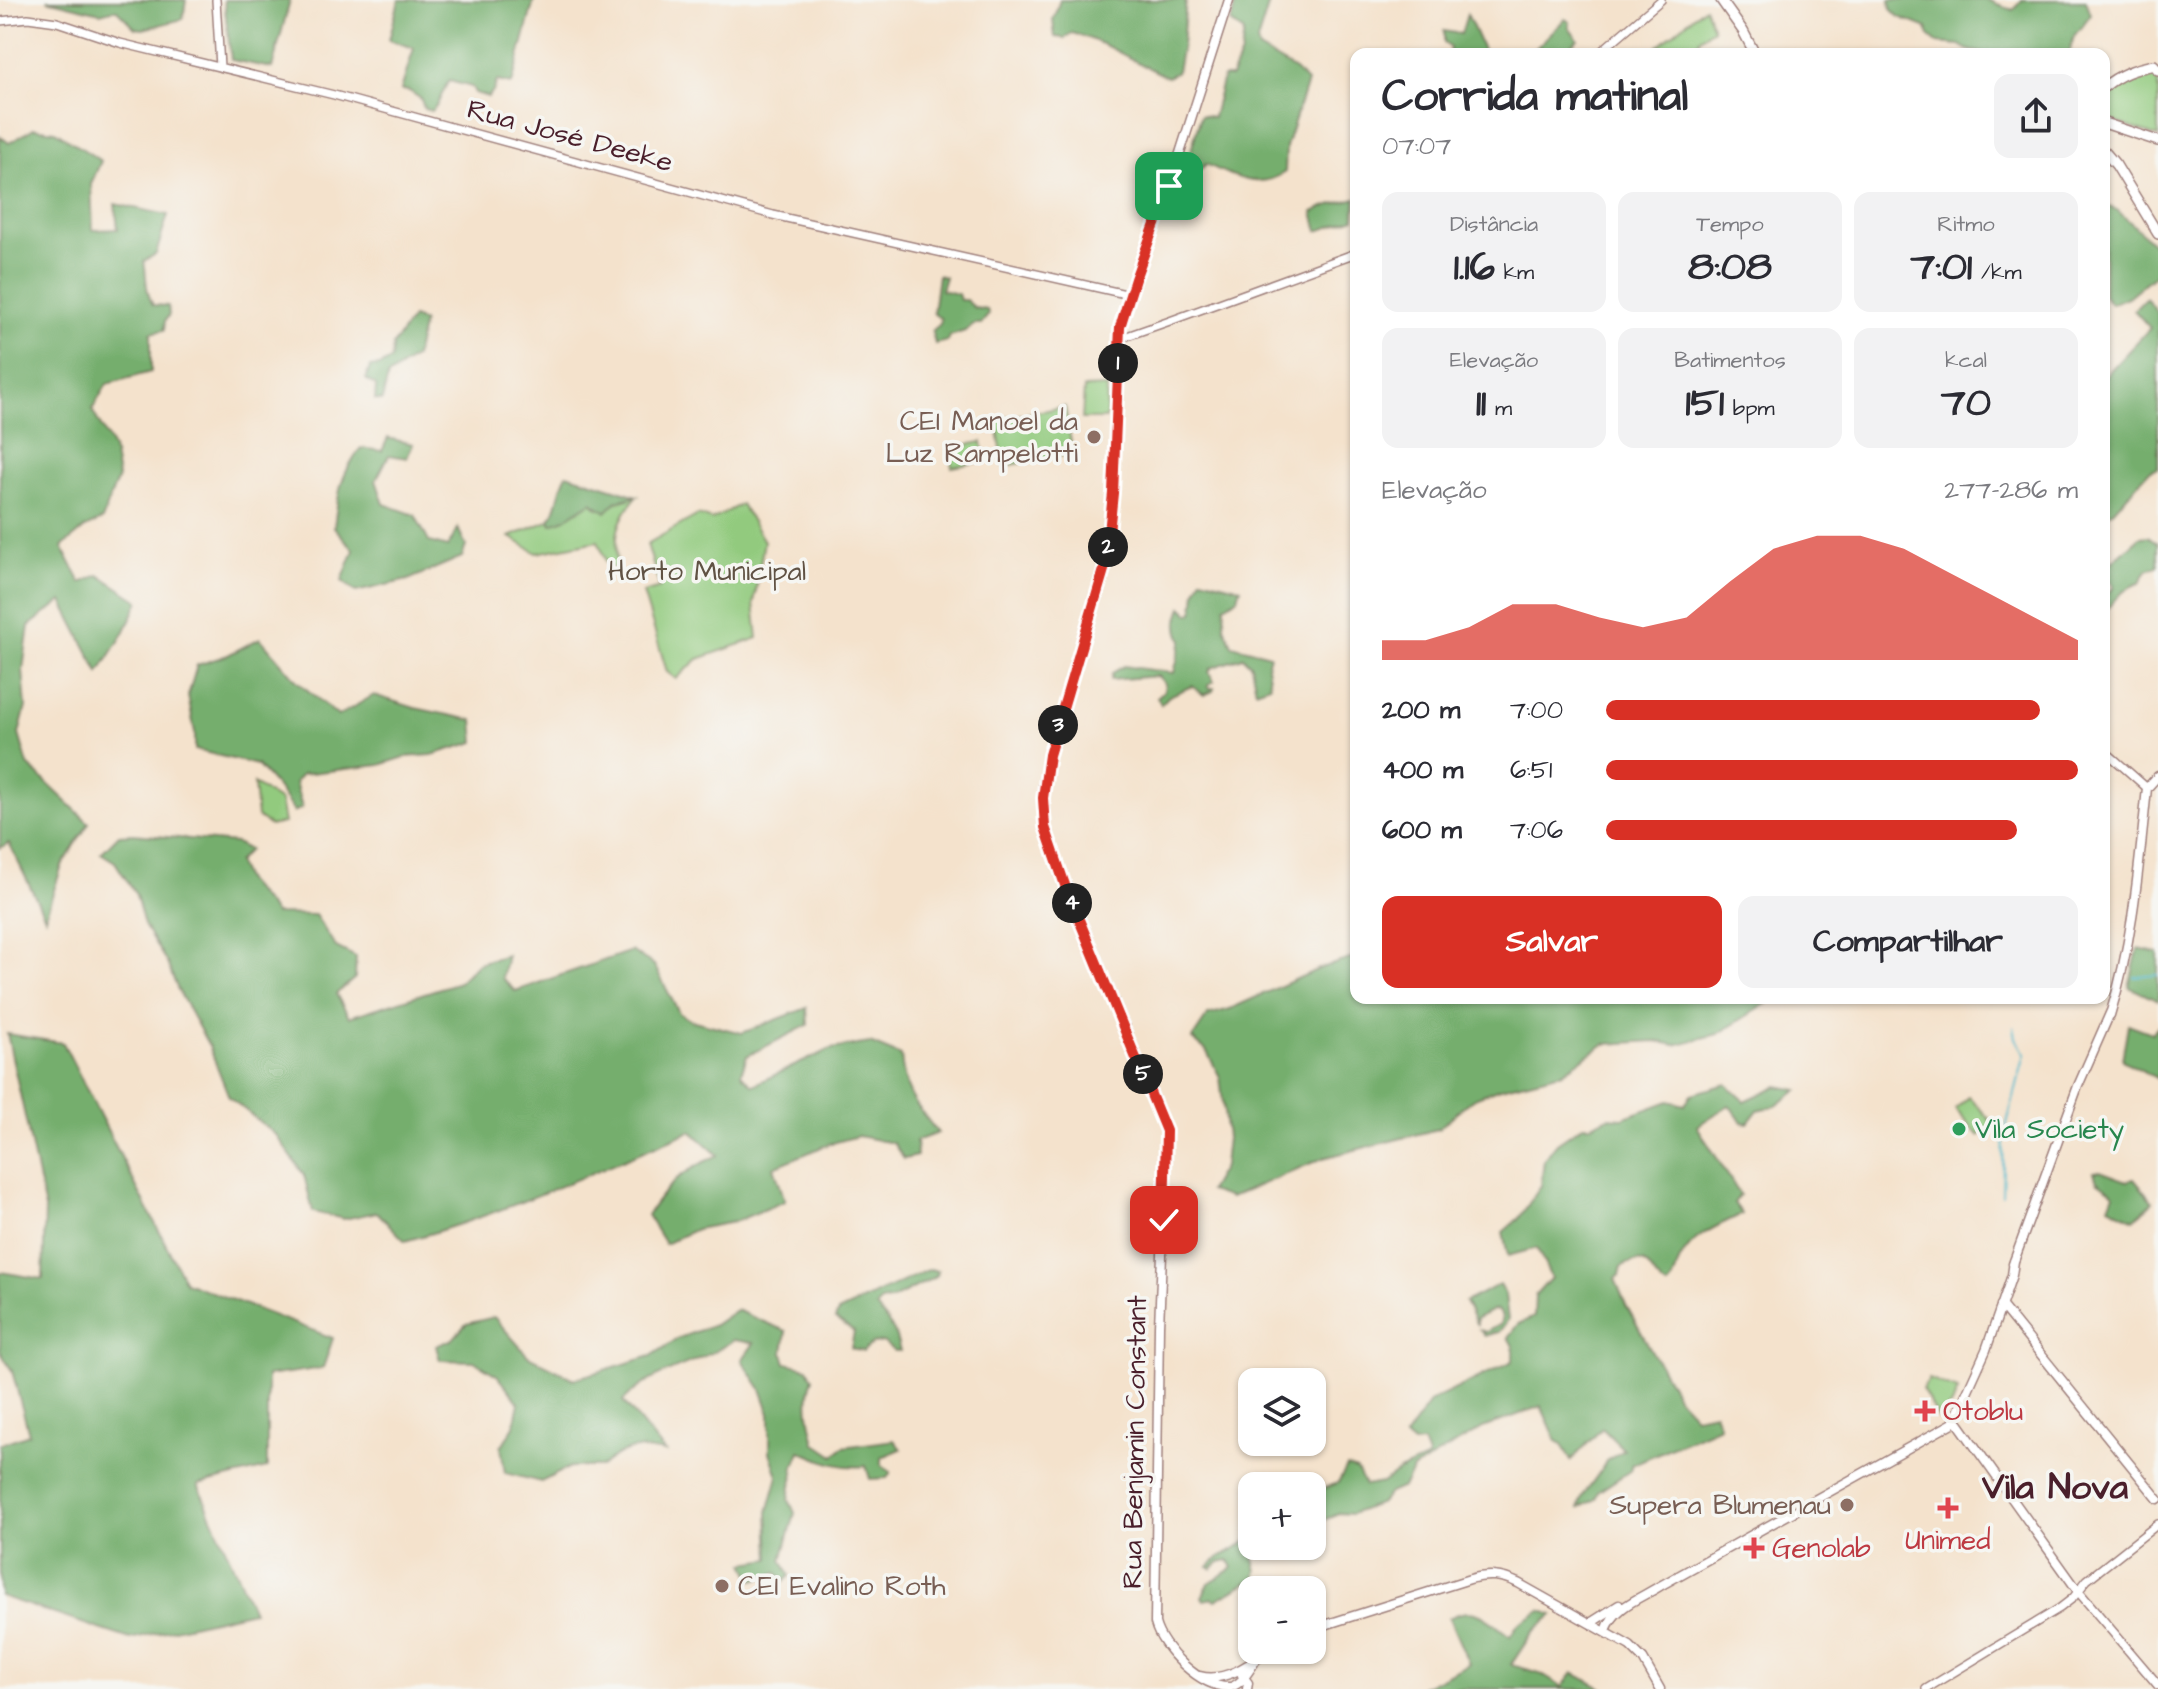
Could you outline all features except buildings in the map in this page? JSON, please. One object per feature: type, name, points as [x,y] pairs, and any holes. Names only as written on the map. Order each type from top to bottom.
[{"type":"main road","name":"Rua Benjamin Constant","points":[[1222,1688],[1203,1681],[1175,1660],[1161,1641],[1153,1606],[1166,1131],[1066,888],[1045,827],[1043,798],[1049,755],[1106,563],[1113,493],[1119,336],[1229,0]]},
{"type":"main road","points":[[1721,0],[1752,48]]},
{"type":"main road","points":[[2110,82],[2119,74],[2157,67]]},
{"type":"main road","points":[[2110,125],[2158,141]]},
{"type":"main road","points":[[2110,158],[2157,232]]},
{"type":"main road","points":[[1606,1631],[1611,1618],[1618,1612],[1660,1586],[1893,1459],[1956,1420],[1978,1367],[2081,1079],[2111,1011],[2123,972],[2131,925],[2147,788],[2158,776]]},
{"type":"main road","points":[[2000,1303],[2158,1499]]},
{"type":"main road","points":[[1956,1420],[2078,1591],[2158,1685]]},
{"type":"main road","points":[[1326,1625],[1486,1575],[1510,1579],[1592,1622],[1636,1650],[1660,1689]]},
{"type":"main road","points":[[1592,1622],[1642,1592],[1660,1586]]},
{"type":"main road","points":[[1192,1673],[1212,1678],[1224,1676],[1248,1664]]},
{"type":"main road","points":[[1248,1684],[1255,1664]]},
{"type":"main road","points":[[1234,1671],[1248,1684]]},
{"type":"main road","points":[[1224,1676],[1222,1688],[1248,1684]]},
{"type":"street","points":[[216,0],[220,67]]},
{"type":"street","points":[[1605,48],[1661,0]]},
{"type":"street","name":"Rua José Deeke","points":[[0,21],[28,18],[57,22],[120,43],[443,124],[770,214],[1130,295]]},
{"type":"street","points":[[1119,336],[1154,327],[1350,255]]},
{"type":"street","points":[[2110,755],[2147,788]]},
{"type":"street","points":[[1926,1689],[2060,1608],[2087,1580],[2158,1524]]},
{"type":"green space","points":[[47,0],[186,0],[183,19],[143,29],[135,28],[116,9],[100,13]]},
{"type":"green space","points":[[224,0],[290,0],[272,68],[231,60]]},
{"type":"green space","points":[[399,0],[534,0],[512,84],[497,81],[488,97],[475,93],[472,87],[449,81],[434,108],[431,111],[424,109],[421,99],[401,90],[414,48],[389,40]]},
{"type":"green space","points":[[1060,0],[1186,0],[1177,71],[1168,77],[1072,33],[1065,38],[1055,37],[1053,19]]},
{"type":"green space","points":[[1236,0],[1270,0],[1257,42],[1259,49],[1295,70],[1307,82],[1286,147],[1285,172],[1265,180],[1246,180],[1206,164],[1200,170],[1187,165],[1201,115],[1213,117],[1223,77],[1231,77],[1241,54],[1244,32],[1231,23]]},
{"type":"green space","points":[[1890,0],[1987,0],[2013,10],[2022,0],[2086,0],[2091,14],[2074,36],[2071,48],[1964,48],[1937,43],[1929,36],[1927,28],[1899,17],[1891,9]]},
{"type":"green space","points":[[1705,7],[1713,29],[1700,38],[1698,48],[1656,48]]},
{"type":"green space","points":[[1467,14],[1482,48],[1450,48],[1444,42],[1444,31],[1461,34]]},
{"type":"green space","points":[[1565,19],[1570,22],[1569,27],[1578,39],[1568,48],[1536,48]]},
{"type":"green space","points":[[2152,76],[2158,80],[2158,137],[2110,120],[2110,93],[2126,82]]},
{"type":"green space","points":[[34,128],[55,131],[101,161],[91,184],[93,230],[118,229],[115,204],[168,215],[156,254],[144,261],[150,300],[153,305],[168,306],[169,315],[164,330],[151,333],[151,372],[107,384],[92,410],[113,448],[118,477],[102,520],[85,528],[62,547],[81,583],[99,575],[139,601],[124,633],[99,673],[62,601],[29,626],[23,670],[26,707],[19,734],[28,765],[89,823],[62,866],[45,917],[9,843],[0,848],[0,136],[9,143]]},
{"type":"green space","points":[[1350,200],[1350,220],[1318,231],[1313,212]]},
{"type":"green space","points":[[2110,207],[2117,210],[2158,248],[2158,272],[2128,297],[2111,304]]},
{"type":"green space","points":[[938,275],[945,277],[941,290],[958,294],[960,300],[987,310],[989,314],[981,324],[974,324],[950,336],[948,341],[935,344],[932,331],[941,319],[933,313]]},
{"type":"green space","points":[[2146,298],[2158,313],[2158,467],[2150,470],[2110,513],[2110,371],[2150,328],[2134,310]]},
{"type":"green space","points":[[412,318],[423,322],[415,357],[388,376],[382,401],[375,400],[376,386],[366,379],[370,367],[391,360],[393,345]]},
{"type":"green space","points":[[1107,387],[1106,419],[1082,419],[1084,388]]},
{"type":"green space","points":[[1065,407],[1073,454],[1004,466],[996,419]]},
{"type":"green space","points":[[388,438],[413,444],[407,458],[389,455],[376,480],[384,504],[415,515],[429,542],[448,547],[458,528],[466,546],[462,557],[408,580],[356,592],[342,581],[354,550],[334,527],[339,495],[348,467],[361,448],[382,451]]},
{"type":"green space","points":[[982,442],[985,461],[952,467],[949,448]]},
{"type":"green space","points":[[567,474],[637,496],[617,501],[606,512],[592,502],[552,524],[550,520]]},
{"type":"green space","points":[[637,496],[620,522],[617,570],[607,564],[598,541],[537,553],[510,537],[550,520],[552,523],[592,502],[598,508]]},
{"type":"green space","name":"Horto Municipal","points":[[741,504],[764,541],[754,603],[758,638],[698,659],[676,679],[667,672],[643,593],[660,588],[647,544],[698,515],[712,520]]},
{"type":"green space","points":[[2148,536],[2158,543],[2158,566],[2147,570],[2140,583],[2129,587],[2110,606],[2110,591],[2114,587],[2110,582],[2110,564],[2140,537]]},
{"type":"green space","points":[[1202,578],[1241,588],[1238,597],[1225,606],[1224,626],[1232,645],[1270,655],[1267,666],[1270,685],[1256,690],[1251,665],[1243,657],[1211,668],[1209,672],[1214,681],[1208,685],[1214,688],[1213,691],[1204,695],[1192,686],[1169,696],[1161,704],[1157,697],[1164,691],[1165,684],[1158,676],[1111,680],[1112,673],[1124,666],[1174,673],[1182,640],[1179,616],[1182,607],[1190,614],[1194,612],[1196,591]]},
{"type":"green space","points":[[260,638],[297,681],[338,716],[374,695],[415,708],[473,720],[475,742],[432,755],[405,757],[380,765],[302,774],[295,782],[302,808],[294,812],[257,765],[195,750],[188,696],[197,665],[228,655]]},
{"type":"green space","points":[[254,784],[280,801],[284,823],[270,826],[257,817]]},
{"type":"green space","points":[[119,835],[236,843],[249,850],[237,862],[245,880],[275,914],[315,915],[336,947],[356,957],[355,978],[336,994],[349,1017],[459,982],[478,963],[507,955],[502,978],[515,991],[631,951],[654,965],[679,1013],[690,1020],[742,1033],[807,1008],[808,1025],[747,1056],[741,1074],[753,1085],[831,1049],[870,1043],[901,1056],[912,1098],[938,1133],[916,1141],[917,1156],[904,1159],[893,1143],[858,1136],[829,1144],[774,1167],[785,1201],[734,1222],[696,1229],[665,1244],[647,1215],[677,1179],[718,1155],[691,1131],[514,1205],[405,1241],[377,1212],[344,1219],[313,1212],[304,1175],[277,1136],[229,1097],[209,1046],[144,925],[136,895],[115,862],[101,853]]},
{"type":"green space","points":[[2138,949],[2158,953],[2158,1001],[2129,987]]},
{"type":"green space","points":[[1350,959],[1350,1004],[1766,1004],[1718,1034],[1675,1045],[1656,1041],[1605,1044],[1561,1073],[1497,1089],[1472,1099],[1438,1129],[1323,1158],[1230,1198],[1209,1191],[1224,1165],[1227,1138],[1220,1077],[1206,1050],[1192,1039],[1208,1015],[1230,1009],[1321,968]]},
{"type":"green space","points":[[2128,1024],[2152,1033],[2158,1026],[2158,1079],[2122,1060]]},
{"type":"green space","points":[[7,1034],[63,1043],[185,1282],[333,1338],[323,1368],[267,1376],[267,1468],[198,1485],[253,1611],[130,1639],[0,1596],[0,1444],[29,1434],[12,1371],[0,1351],[0,1272],[43,1279],[45,1209]]},
{"type":"green space","points":[[1726,1084],[1745,1101],[1777,1086],[1798,1090],[1776,1106],[1758,1110],[1748,1123],[1742,1122],[1729,1105],[1697,1126],[1740,1195],[1734,1203],[1742,1214],[1693,1243],[1681,1258],[1667,1287],[1645,1263],[1640,1262],[1622,1266],[1620,1275],[1615,1279],[1626,1305],[1678,1398],[1695,1416],[1714,1412],[1720,1426],[1631,1465],[1631,1470],[1598,1492],[1596,1499],[1579,1508],[1606,1461],[1624,1450],[1602,1428],[1571,1461],[1557,1441],[1541,1406],[1483,1428],[1422,1464],[1413,1470],[1403,1487],[1389,1493],[1381,1503],[1351,1514],[1338,1513],[1326,1519],[1326,1488],[1338,1483],[1347,1467],[1357,1470],[1365,1486],[1382,1483],[1426,1459],[1428,1456],[1423,1443],[1413,1444],[1405,1437],[1431,1401],[1513,1361],[1513,1346],[1508,1337],[1518,1324],[1534,1317],[1535,1296],[1551,1278],[1537,1248],[1508,1256],[1503,1232],[1519,1218],[1541,1186],[1544,1159],[1557,1143],[1583,1125],[1609,1117],[1623,1118],[1669,1101],[1685,1105],[1691,1094]]},
{"type":"green space","points":[[1969,1097],[1993,1123],[1979,1136],[1955,1109]]},
{"type":"green space","points":[[2100,1171],[2127,1181],[2134,1179],[2153,1202],[2134,1219],[2109,1206],[2114,1193],[2097,1181],[2094,1172]]},
{"type":"green space","points":[[930,1269],[938,1271],[937,1276],[891,1300],[881,1301],[876,1307],[894,1331],[900,1351],[894,1351],[883,1342],[872,1344],[863,1351],[851,1348],[854,1332],[835,1319],[838,1312]]},
{"type":"green space","points":[[1500,1284],[1505,1295],[1508,1320],[1499,1332],[1485,1336],[1480,1330],[1486,1332],[1500,1324],[1502,1317],[1499,1311],[1493,1310],[1477,1318],[1477,1325],[1465,1302]]},
{"type":"green space","points":[[736,1310],[786,1331],[783,1353],[786,1363],[808,1368],[813,1379],[808,1403],[815,1443],[834,1456],[843,1447],[894,1440],[901,1449],[882,1457],[882,1466],[891,1472],[887,1478],[870,1479],[866,1466],[840,1465],[800,1451],[794,1466],[789,1500],[795,1513],[782,1560],[790,1576],[784,1581],[777,1573],[753,1580],[745,1563],[770,1559],[768,1512],[778,1476],[770,1452],[770,1414],[761,1389],[742,1360],[754,1343],[733,1340],[706,1356],[648,1381],[623,1401],[665,1452],[631,1450],[617,1455],[601,1467],[570,1467],[541,1482],[505,1473],[501,1447],[514,1426],[519,1403],[498,1376],[474,1361],[440,1360],[436,1346],[453,1339],[466,1324],[494,1317],[528,1356],[574,1379],[651,1356],[679,1338],[714,1325]]},
{"type":"green space","points":[[1929,1379],[1958,1390],[1940,1421],[1922,1389]]},
{"type":"green space","points":[[1238,1547],[1238,1560],[1254,1560],[1256,1576],[1238,1576],[1238,1588],[1216,1600],[1204,1600],[1202,1597],[1209,1583],[1233,1568],[1229,1560],[1220,1562],[1212,1569],[1208,1567]]},
{"type":"green space","points":[[1541,1610],[1553,1615],[1532,1633],[1511,1665],[1537,1672],[1562,1687],[1573,1673],[1604,1689],[1419,1689],[1469,1664],[1449,1618],[1467,1612],[1481,1615],[1510,1636],[1518,1624]]},
{"type":"waterway","points":[[2135,977],[2158,975]]},
{"type":"waterway","points":[[2002,1195],[2004,1135],[2025,1054],[2014,1027]]},
{"type":"place","name":"CEI Manoel da Luz Rampelotti","points":[[1094,437]]},
{"type":"place","name":"Vila Society","points":[[1959,1129]]},
{"type":"place","name":"Otoblu","points":[[1925,1411]]},
{"type":"place","name":"Supera Blumenau","points":[[1847,1505]]},
{"type":"place","name":"Unimed","points":[[1948,1508]]},
{"type":"place","name":"Genolab","points":[[1754,1548]]},
{"type":"place","name":"CEI Evalino Roth","points":[[722,1586]]},
{"type":"district","name":"Vila Nova","points":[[2055,1487]]},
{"type":"route","points":[[1164,1220],[1166,1131],[1066,888],[1045,827],[1043,798],[1049,755],[1080,641],[1106,563],[1113,493],[1120,327],[1169,186]]}]
